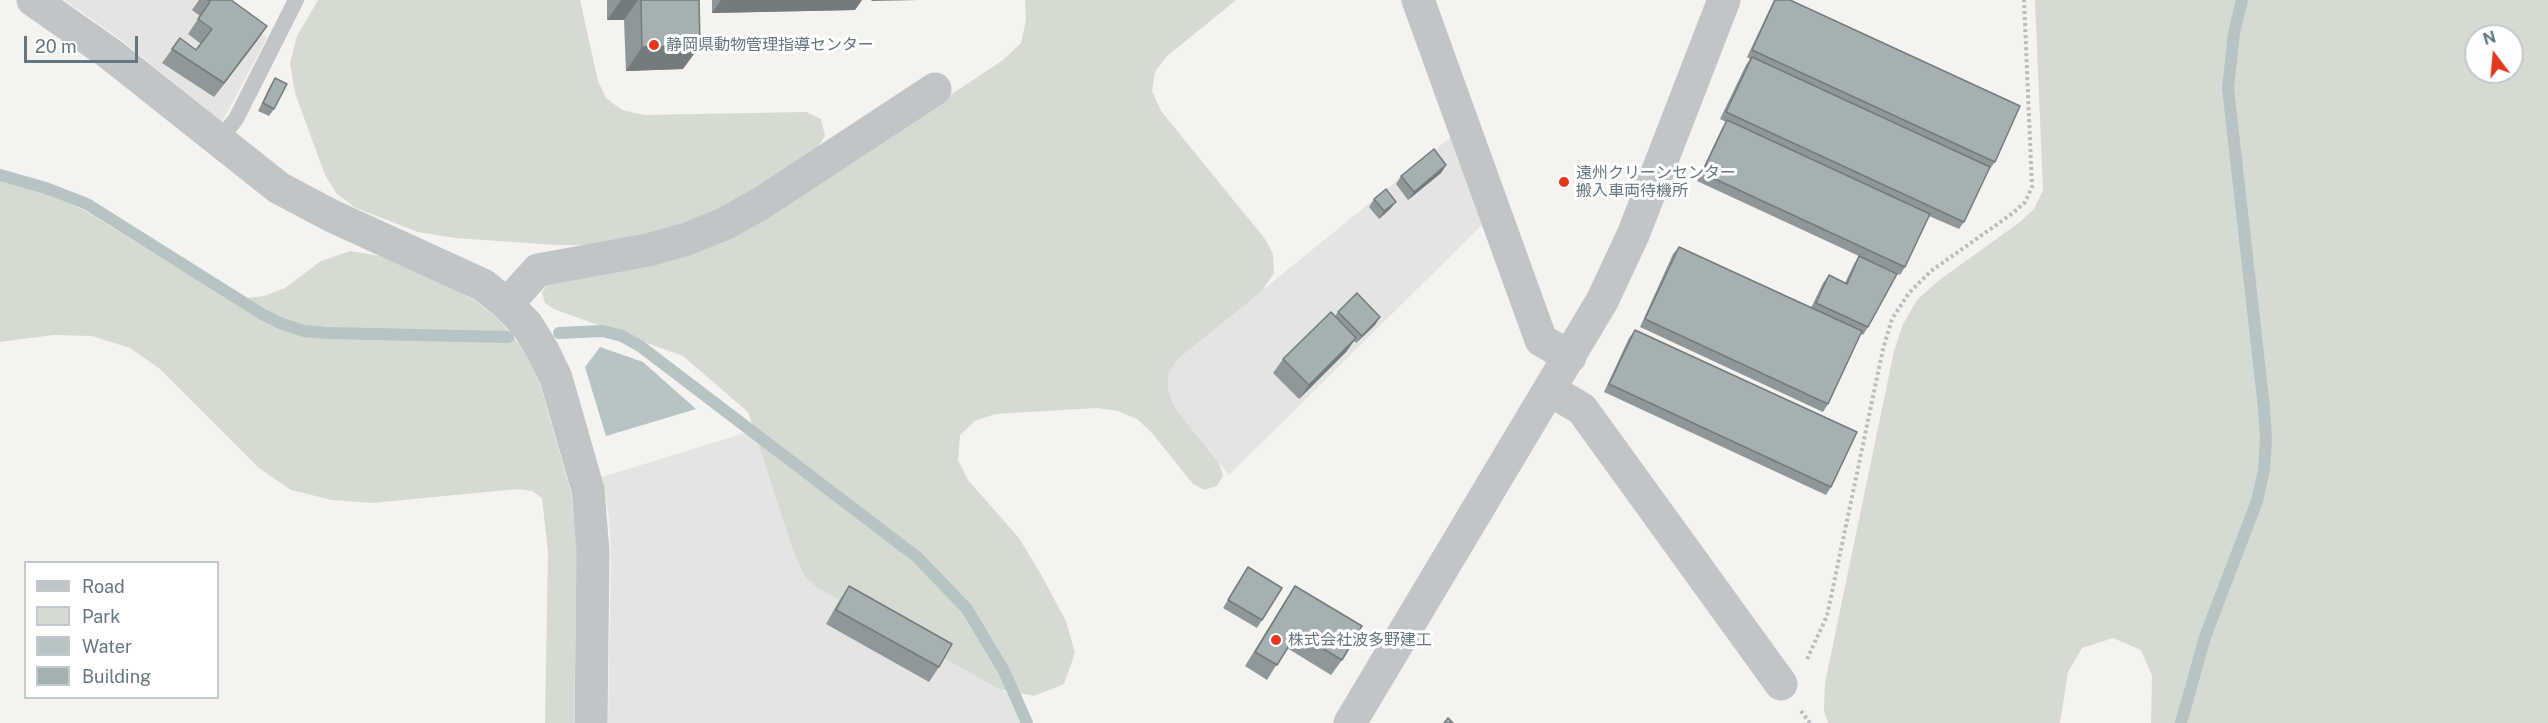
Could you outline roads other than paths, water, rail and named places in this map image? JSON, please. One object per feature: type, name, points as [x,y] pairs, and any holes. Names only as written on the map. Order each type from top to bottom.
[{"type":"street","points":[[33,0],[96,43],[255,171],[305,203],[483,285],[507,304],[527,326],[556,378],[588,490],[593,551],[591,723]]},
{"type":"street","points":[[1418,0],[1541,340],[1570,357]]},
{"type":"street","points":[[1350,723],[1602,301],[1633,235],[1724,0]]},
{"type":"street","points":[[507,304],[538,270],[648,250],[687,239],[724,224],[760,204],[935,89]]},
{"type":"street","points":[[1550,390],[1582,409],[1781,684]]},
{"type":"lane","points":[[218,141],[236,119],[296,0]]},
{"type":"water","points":[[600,347],[643,362],[696,409],[606,436],[585,367]]},
{"type":"waterway","points":[[2181,723],[2205,637],[2257,501],[2264,470],[2266,439],[2264,408],[2228,88],[2234,33],[2242,0]]},
{"type":"waterway","points":[[0,175],[46,188],[87,204],[262,314],[282,324],[304,331],[327,333],[508,337]]},
{"type":"waterway","points":[[559,333],[603,331],[622,336],[640,346],[917,557],[967,609],[1004,671],[1027,723]]},
{"type":"place","name":"静岡県動物管理指導センター","points":[[654,45]]},
{"type":"place","name":"遠州クリーンセンター 搬入車両待機所","points":[[1564,182]]},
{"type":"place","name":"株式会社波多野建工","points":[[1276,640]]}]
